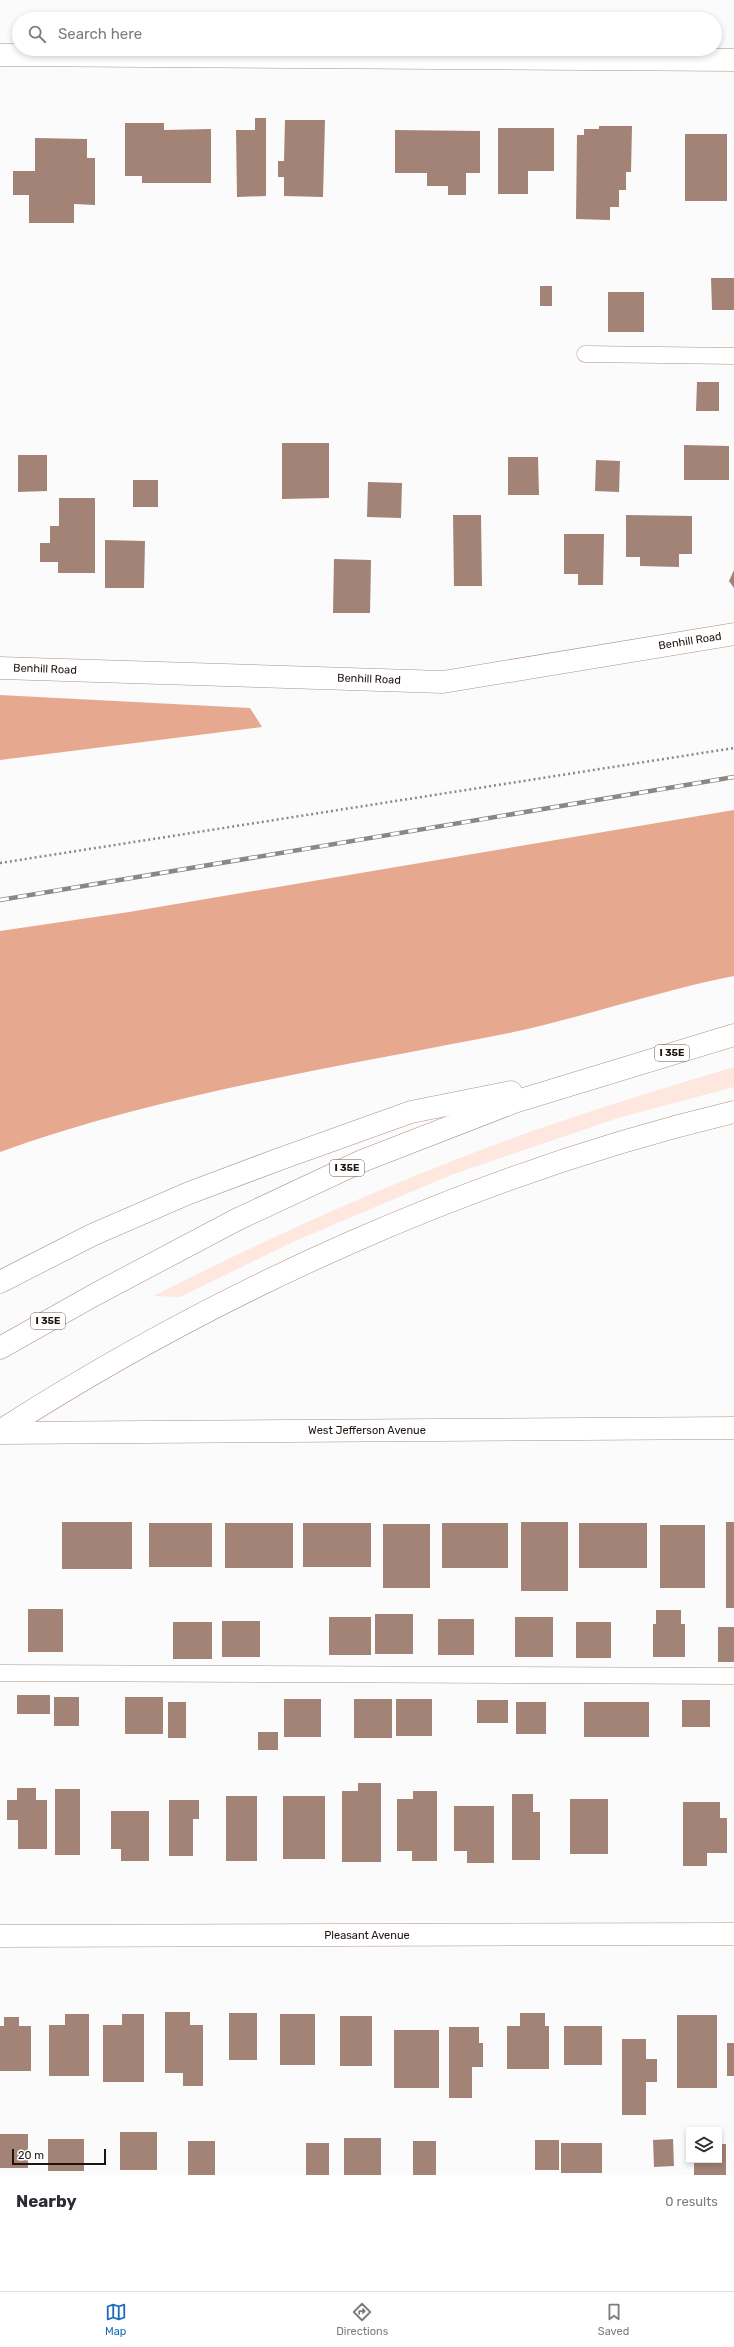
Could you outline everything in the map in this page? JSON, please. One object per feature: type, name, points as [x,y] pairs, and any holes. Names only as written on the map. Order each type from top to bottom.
[{"type":"main road","points":[[0,55],[12,55]]},
{"type":"main road","points":[[147,56],[734,60]]},
{"type":"main road","name":"Benhill Road","points":[[0,668],[443,682],[734,634]]},
{"type":"main road","name":"I 35E","points":[[0,1348],[96,1294],[236,1220],[362,1161],[514,1102],[734,1035]]},
{"type":"main road","points":[[0,1282],[92,1236],[189,1193],[411,1112],[610,1072]]},
{"type":"main road","points":[[0,1432],[136,1350],[242,1295],[387,1228],[464,1196],[633,1139],[734,1112]]},
{"type":"main road","name":"West Jefferson Avenue","points":[[0,1432],[734,1428]]},
{"type":"main road","name":"Pleasant Avenue","points":[[0,1936],[734,1934]]},
{"type":"lane","points":[[585,354],[734,356]]},
{"type":"lane","points":[[0,1673],[734,1676]]},
{"type":"path","points":[[0,863],[734,748]]},
{"type":"shaded area","points":[[0,695],[250,708],[262,727],[0,760]]},
{"type":"shaded area","points":[[734,810],[734,976],[677,989],[537,1027],[316,1070],[188,1097],[62,1131],[0,1152],[0,931],[129,912]]},
{"type":"shaded area","points":[[734,1067],[734,1087],[618,1118],[451,1175],[295,1241],[180,1297],[153,1296],[371,1194],[480,1150],[625,1100]]},
{"type":"building","points":[[255,118],[266,118],[266,196],[237,197],[236,130],[255,130]]},
{"type":"building","points":[[285,120],[325,120],[323,197],[284,196],[284,177],[278,177],[278,161],[284,161]]},
{"type":"building","points":[[125,123],[164,123],[164,130],[211,129],[211,183],[142,183],[142,176],[125,176]]},
{"type":"building","points":[[599,126],[632,126],[631,172],[626,172],[626,190],[619,190],[619,207],[610,207],[610,220],[576,219],[577,135],[584,135],[584,129],[599,129]]},
{"type":"building","points":[[498,128],[554,128],[554,171],[528,171],[528,194],[498,194]]},
{"type":"building","points":[[395,130],[480,131],[480,173],[466,173],[466,195],[448,195],[448,186],[427,186],[427,173],[395,173]]},
{"type":"building","points":[[685,134],[727,134],[727,201],[685,201]]},
{"type":"building","points":[[35,138],[87,139],[87,158],[95,158],[95,205],[74,204],[74,223],[29,223],[29,195],[13,195],[13,171],[35,171]]},
{"type":"building","points":[[711,278],[734,278],[734,310],[712,310]]},
{"type":"building","points":[[540,286],[552,286],[552,306],[540,306]]},
{"type":"building","points":[[608,292],[644,292],[644,332],[608,332]]},
{"type":"building","points":[[697,382],[719,382],[719,411],[696,411]]},
{"type":"building","points":[[282,443],[329,443],[329,498],[282,499]]},
{"type":"building","points":[[684,445],[729,446],[729,480],[684,480]]},
{"type":"building","points":[[18,455],[47,455],[47,491],[18,492]]},
{"type":"building","points":[[508,457],[538,457],[539,495],[508,495]]},
{"type":"building","points":[[596,460],[620,461],[619,492],[595,491]]},
{"type":"building","points":[[133,480],[158,480],[158,507],[133,507]]},
{"type":"building","points":[[368,482],[402,483],[401,518],[367,517]]},
{"type":"building","points":[[59,498],[95,498],[95,573],[58,573],[58,562],[40,562],[40,543],[50,543],[50,526],[59,526]]},
{"type":"building","points":[[453,515],[481,515],[482,586],[454,586]]},
{"type":"building","points":[[626,515],[692,516],[692,554],[679,554],[679,567],[640,566],[640,557],[626,557]]},
{"type":"building","points":[[564,534],[604,534],[603,585],[578,585],[578,574],[564,574]]},
{"type":"building","points":[[105,540],[145,541],[144,588],[105,588]]},
{"type":"building","points":[[334,559],[371,560],[370,613],[333,613]]},
{"type":"building","points":[[734,570],[734,588],[729,581]]},
{"type":"building","points":[[62,1522],[132,1522],[132,1569],[62,1569]]},
{"type":"building","points":[[521,1522],[568,1522],[568,1591],[521,1591]]},
{"type":"building","points":[[726,1522],[734,1522],[734,1608],[726,1608]]},
{"type":"building","points":[[149,1523],[212,1523],[212,1567],[149,1567]]},
{"type":"building","points":[[225,1523],[293,1523],[293,1568],[225,1568]]},
{"type":"building","points":[[303,1523],[371,1523],[371,1567],[303,1567]]},
{"type":"building","points":[[442,1523],[508,1523],[508,1568],[442,1568]]},
{"type":"building","points":[[579,1523],[647,1523],[647,1568],[579,1568]]},
{"type":"building","points":[[383,1524],[430,1524],[430,1588],[383,1588]]},
{"type":"building","points":[[660,1525],[705,1525],[705,1588],[660,1588]]},
{"type":"building","points":[[28,1609],[63,1609],[63,1652],[28,1652]]},
{"type":"building","points":[[656,1610],[681,1610],[681,1624],[685,1624],[685,1657],[653,1657],[653,1624],[656,1624]]},
{"type":"building","points":[[375,1614],[413,1614],[413,1654],[375,1654]]},
{"type":"building","points":[[329,1617],[371,1617],[371,1655],[329,1655]]},
{"type":"building","points":[[515,1617],[553,1617],[553,1657],[515,1657]]},
{"type":"building","points":[[438,1619],[474,1619],[474,1655],[438,1655]]},
{"type":"building","points":[[222,1621],[260,1621],[260,1657],[222,1657]]},
{"type":"building","points":[[173,1622],[212,1622],[212,1659],[173,1659]]},
{"type":"building","points":[[576,1622],[611,1622],[611,1658],[576,1658]]},
{"type":"building","points":[[718,1627],[734,1627],[734,1662],[718,1662]]},
{"type":"building","points":[[17,1695],[50,1695],[50,1714],[17,1714]]},
{"type":"building","points":[[54,1697],[79,1697],[79,1726],[54,1726]]},
{"type":"building","points":[[125,1697],[163,1697],[163,1734],[125,1734]]},
{"type":"building","points":[[284,1699],[321,1699],[321,1737],[284,1737]]},
{"type":"building","points":[[354,1699],[392,1699],[392,1738],[354,1738]]},
{"type":"building","points":[[396,1699],[432,1699],[432,1736],[396,1736]]},
{"type":"building","points":[[477,1700],[508,1700],[508,1723],[477,1723]]},
{"type":"building","points":[[682,1700],[710,1700],[710,1727],[682,1727]]},
{"type":"building","points":[[168,1702],[186,1702],[186,1738],[168,1738]]},
{"type":"building","points":[[516,1702],[546,1702],[546,1734],[516,1734]]},
{"type":"building","points":[[584,1702],[649,1702],[649,1737],[584,1737]]},
{"type":"building","points":[[258,1732],[278,1732],[278,1750],[258,1750]]},
{"type":"building","points":[[358,1783],[381,1783],[381,1862],[342,1862],[342,1791],[358,1791]]},
{"type":"building","points":[[17,1788],[36,1788],[36,1800],[47,1800],[47,1849],[18,1849],[18,1820],[7,1820],[7,1800],[17,1800]]},
{"type":"building","points":[[55,1789],[80,1789],[80,1855],[55,1855]]},
{"type":"building","points":[[413,1791],[437,1791],[437,1861],[412,1861],[412,1851],[397,1851],[397,1799],[413,1799]]},
{"type":"building","points":[[512,1794],[533,1794],[533,1812],[540,1812],[540,1860],[512,1860]]},
{"type":"building","points":[[226,1796],[257,1796],[257,1861],[226,1861]]},
{"type":"building","points":[[283,1796],[325,1796],[325,1859],[283,1859]]},
{"type":"building","points":[[570,1799],[608,1799],[608,1854],[570,1854]]},
{"type":"building","points":[[169,1800],[199,1800],[199,1819],[193,1819],[193,1856],[169,1856]]},
{"type":"building","points":[[683,1802],[720,1802],[720,1818],[727,1818],[727,1853],[707,1853],[707,1866],[683,1866]]},
{"type":"building","points":[[454,1806],[494,1806],[494,1863],[467,1863],[467,1851],[454,1851]]},
{"type":"building","points":[[111,1811],[149,1811],[149,1861],[121,1861],[121,1849],[111,1849]]},
{"type":"building","points":[[165,2012],[190,2012],[190,2025],[203,2025],[203,2086],[183,2086],[183,2073],[165,2073]]},
{"type":"building","points":[[229,2013],[257,2013],[257,2060],[229,2060]]},
{"type":"building","points":[[520,2013],[545,2013],[545,2026],[549,2026],[549,2069],[507,2069],[507,2026],[520,2026]]},
{"type":"building","points":[[65,2014],[89,2014],[89,2076],[49,2076],[49,2025],[65,2025]]},
{"type":"building","points":[[122,2014],[144,2014],[144,2082],[103,2082],[103,2025],[122,2025]]},
{"type":"building","points":[[280,2014],[315,2014],[315,2065],[280,2065]]},
{"type":"building","points":[[677,2015],[717,2015],[717,2088],[677,2088]]},
{"type":"building","points":[[340,2016],[372,2016],[372,2066],[340,2066]]},
{"type":"building","points":[[4,2017],[19,2017],[19,2026],[31,2026],[31,2071],[0,2071],[0,2026],[4,2026]]},
{"type":"building","points":[[564,2026],[602,2026],[602,2065],[564,2065]]},
{"type":"building","points":[[449,2027],[479,2027],[479,2043],[483,2043],[483,2067],[472,2067],[472,2098],[449,2098]]},
{"type":"building","points":[[394,2030],[439,2030],[439,2088],[394,2088]]},
{"type":"building","points":[[622,2039],[646,2039],[646,2059],[657,2059],[657,2082],[646,2082],[646,2115],[622,2115]]},
{"type":"building","points":[[727,2043],[734,2043],[734,2076],[727,2076]]},
{"type":"building","points":[[120,2132],[157,2132],[157,2170],[120,2170]]},
{"type":"building","points":[[0,2134],[28,2134],[28,2168],[0,2168]]},
{"type":"building","points":[[344,2138],[381,2138],[381,2175],[344,2175]]},
{"type":"building","points":[[48,2139],[84,2139],[84,2171],[48,2171]]},
{"type":"building","points":[[673,2139],[674,2166],[654,2167],[653,2140]]},
{"type":"building","points":[[535,2140],[559,2140],[559,2170],[535,2170]]},
{"type":"building","points":[[188,2141],[215,2141],[215,2175],[188,2175]]},
{"type":"building","points":[[413,2141],[436,2141],[436,2175],[413,2175]]},
{"type":"building","points":[[306,2143],[329,2143],[329,2175],[306,2175]]},
{"type":"building","points":[[561,2143],[602,2143],[602,2173],[561,2173]]},
{"type":"building","points":[[722,2144],[726,2144],[726,2175],[694,2175],[694,2163],[722,2163]]},
{"type":"railway","points":[[0,900],[734,777]]}]
